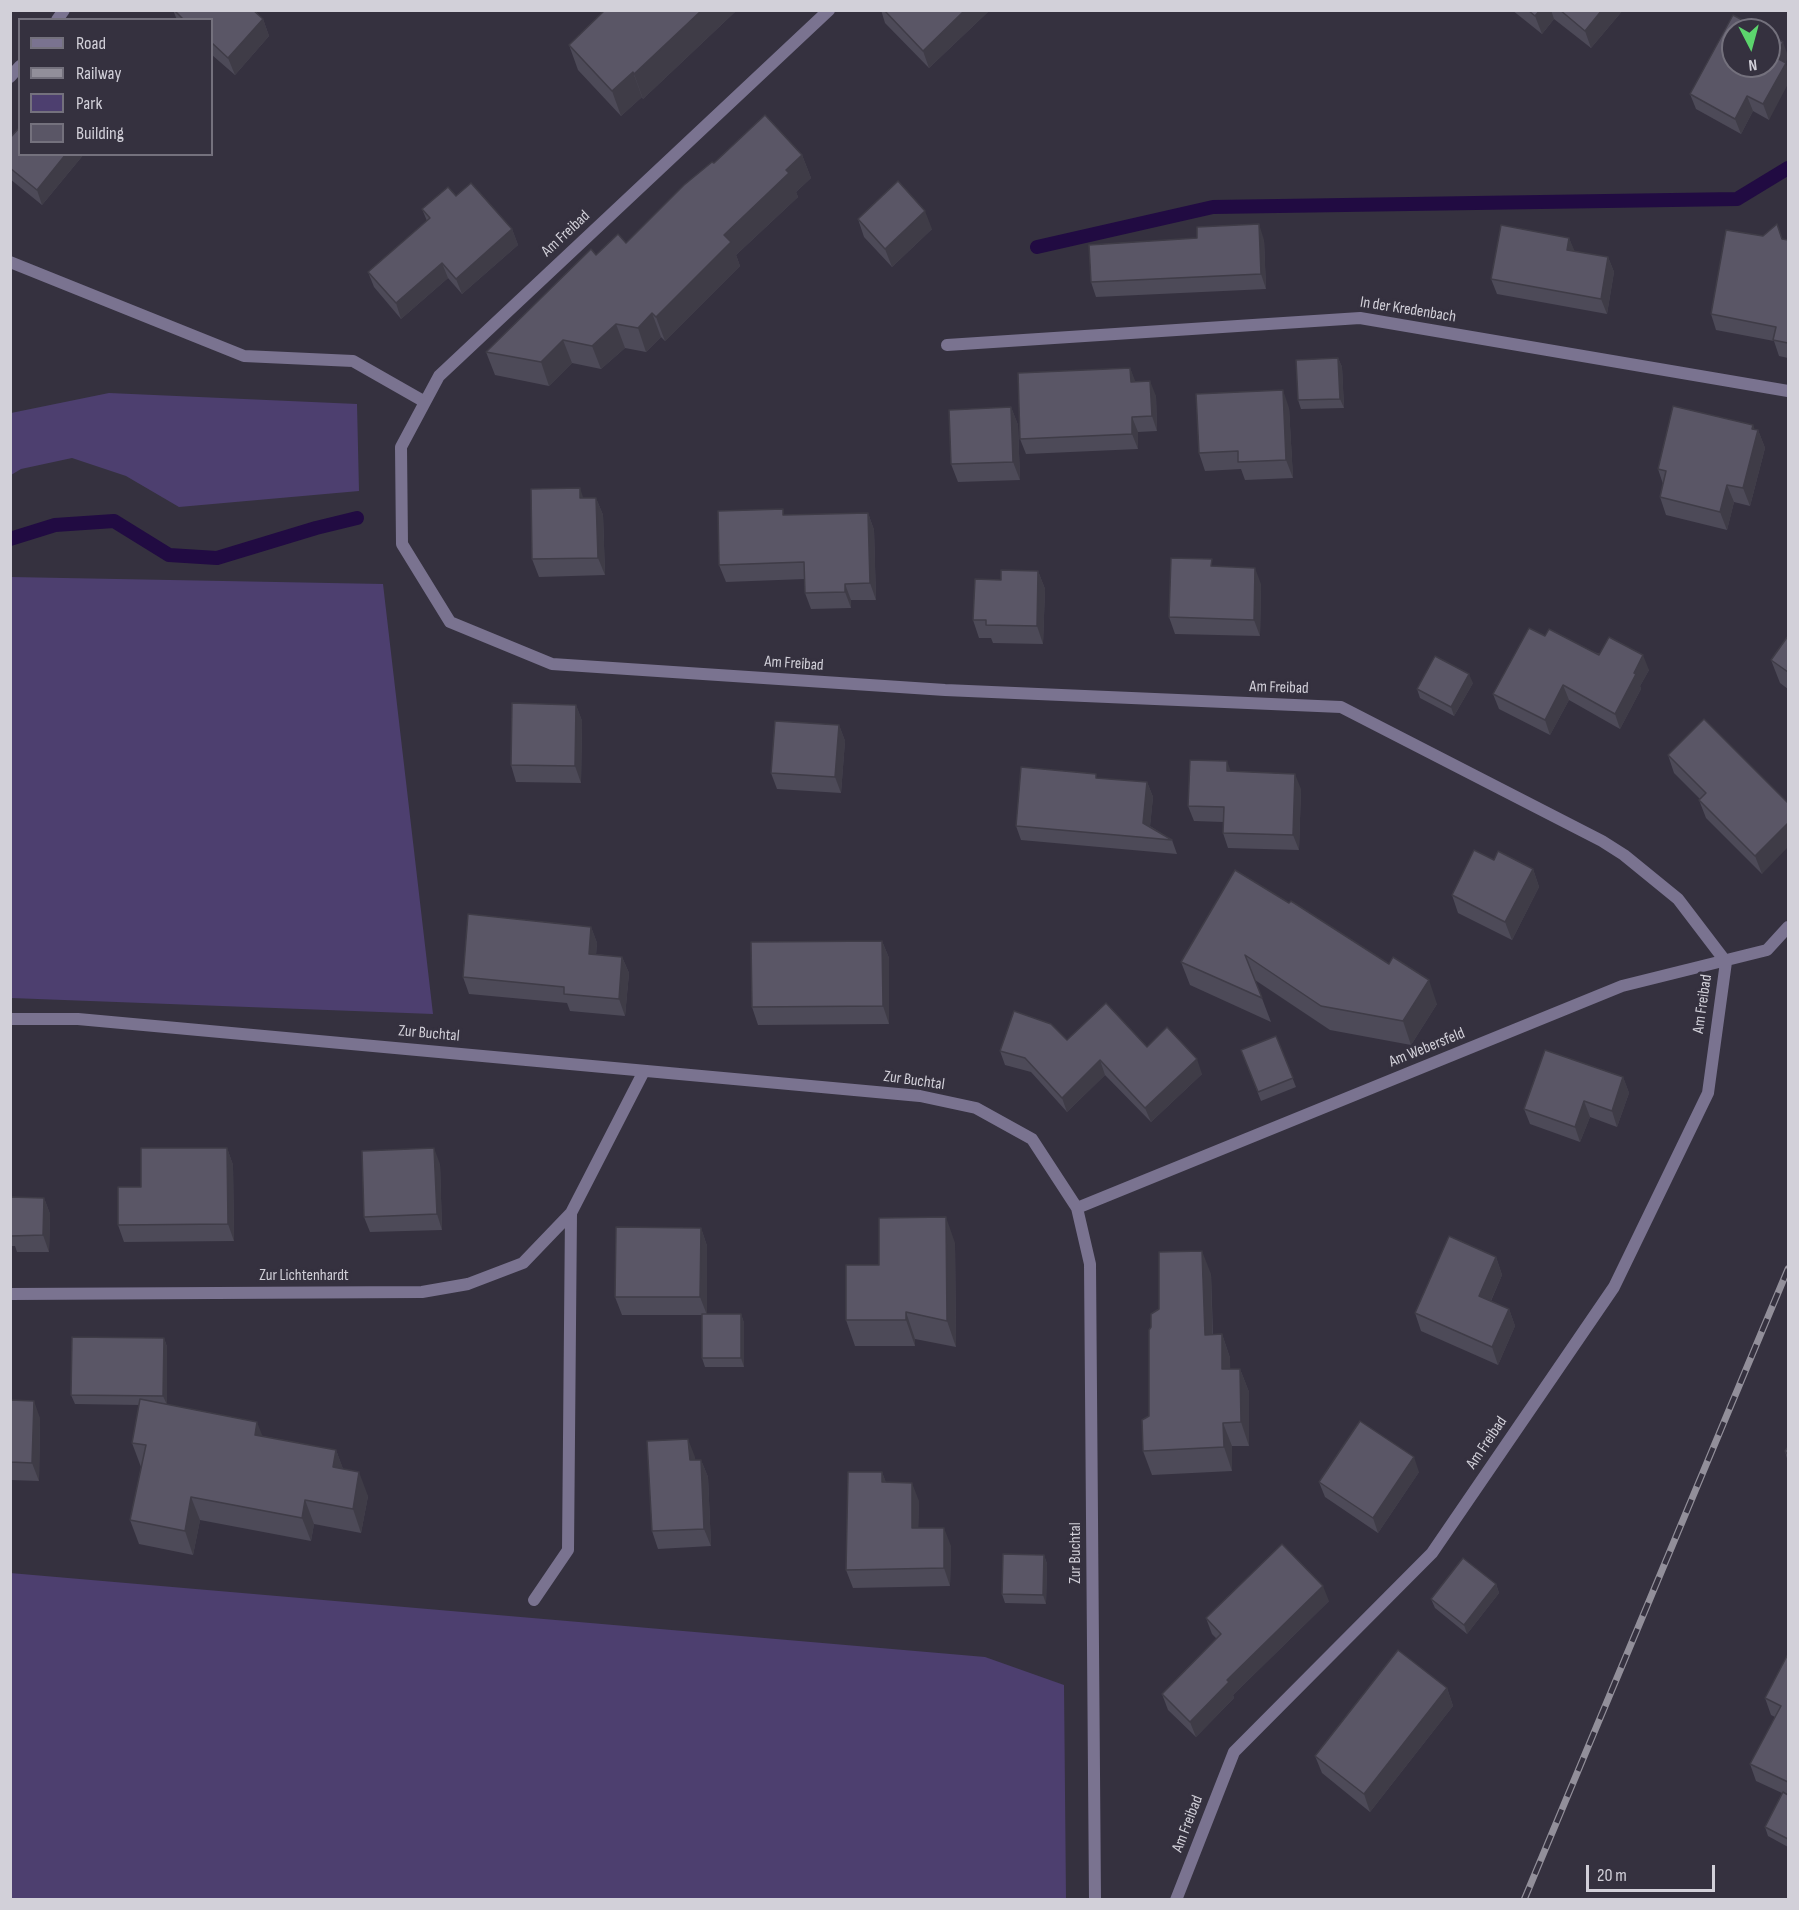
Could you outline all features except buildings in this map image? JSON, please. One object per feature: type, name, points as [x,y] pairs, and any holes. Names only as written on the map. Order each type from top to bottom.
[{"type":"street","name":"Am Freibad","points":[[828,10],[439,376],[401,447],[402,544],[450,622],[552,664],[945,690],[1341,707],[1602,841],[1624,855],[1678,899],[1726,962],[1708,1093],[1614,1287],[1431,1553],[1234,1752],[1176,1899]]},
{"type":"street","points":[[10,262],[243,356],[353,361],[425,402]]},
{"type":"street","name":"In der Kredenbach","points":[[947,345],[1360,318],[1788,391]]},
{"type":"street","name":"Am Webersfeld","points":[[1077,1208],[1622,986],[1767,950],[1788,927]]},
{"type":"street","name":"Zur Buchtal","points":[[10,1019],[78,1019],[920,1096],[976,1108],[1032,1139],[1077,1208],[1090,1264],[1095,1899]]},
{"type":"street","name":"Zur Lichtenhardt","points":[[10,1294],[422,1292],[468,1284],[523,1263],[571,1213],[644,1071]]},
{"type":"street","name":"Zur Lichtenhardt","points":[[534,1600],[567,1550],[571,1213]]},
{"type":"green space","points":[[109,393],[357,404],[359,491],[179,507],[126,476],[72,458],[21,469],[11,475],[11,413]]},
{"type":"green space","points":[[11,577],[383,584],[433,1014],[11,998]]},
{"type":"green space","points":[[10,1573],[985,1657],[1064,1685],[1066,1899],[11,1899]]},
{"type":"waterway","points":[[1037,247],[1213,207],[1737,199],[1788,168]]},
{"type":"waterway","points":[[10,539],[55,525],[114,521],[169,555],[217,558],[357,518]]},
{"type":"railway","points":[[1524,1900],[1788,1269]]}]
